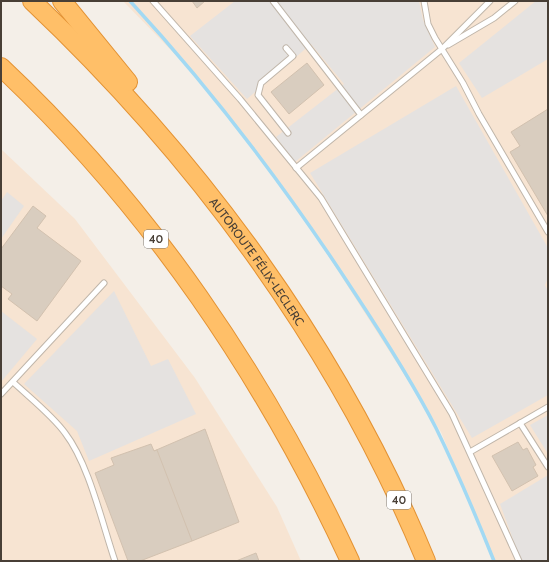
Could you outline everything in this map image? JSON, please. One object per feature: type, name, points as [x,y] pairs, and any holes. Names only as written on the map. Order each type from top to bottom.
[{"type":"highway","name":"AUTOROUTE FÉLIX-LECLERC","points":[[32,1],[96,63],[141,111],[209,192],[268,274],[324,361],[383,468],[426,561]]},
{"type":"highway","points":[[62,1],[126,80],[209,192]]},
{"type":"highway","name":"40","points":[[1,67],[96,166],[127,203],[206,306],[249,372],[292,445],[350,561]]},
{"type":"highway","points":[[1,75],[32,98]]},
{"type":"lane","points":[[153,1],[236,95],[321,198],[452,414],[519,561]]},
{"type":"lane","points":[[272,1],[361,115]]},
{"type":"lane","points":[[424,1],[428,24],[548,232]]},
{"type":"lane","points":[[296,168],[442,49],[490,1]]},
{"type":"lane","points":[[442,49],[494,18],[515,1]]},
{"type":"lane","points":[[286,48],[293,56],[261,83],[258,95],[288,133]]},
{"type":"lane","points":[[1,394],[104,283]]},
{"type":"lane","points":[[13,382],[64,432],[72,443],[82,463],[115,561]]},
{"type":"lane","points":[[470,452],[548,407]]},
{"type":"lane","points":[[520,423],[548,467]]},
{"type":"shaded area","points":[[123,1],[548,1],[548,561],[494,561],[441,432],[308,224],[204,84]]},
{"type":"shaded area","points":[[235,1],[419,1],[423,20],[435,47],[295,162],[276,137],[344,84],[311,44],[247,99],[190,36]]},
{"type":"shaded area","points":[[536,1],[548,1],[548,59],[482,98],[459,63]]},
{"type":"shaded area","points":[[456,86],[548,248],[548,278],[545,285],[548,291],[548,395],[472,438],[310,173]]},
{"type":"shaded area","points":[[1,149],[75,219],[195,378],[277,507],[301,561],[1,561]]},
{"type":"shaded area","points":[[7,192],[24,206],[1,239],[1,201]]},
{"type":"shaded area","points":[[114,291],[151,366],[168,359],[196,414],[89,461],[77,431],[24,384]]},
{"type":"shaded area","points":[[1,311],[37,339],[1,382]]},
{"type":"shaded area","points":[[548,415],[548,454],[530,425]]},
{"type":"shaded area","points":[[548,475],[548,561],[521,561],[500,504]]},
{"type":"building","points":[[192,1],[205,1],[197,8]]},
{"type":"building","points":[[307,63],[324,85],[289,114],[271,92]]},
{"type":"building","points":[[548,109],[548,216],[510,152],[520,146],[511,132]]},
{"type":"building","points":[[33,206],[46,216],[37,228],[81,261],[37,321],[8,299],[12,294],[1,286],[1,249]]},
{"type":"building","points":[[205,429],[239,522],[192,541],[154,451]]},
{"type":"building","points":[[518,442],[523,450],[527,448],[536,465],[533,467],[538,476],[512,491],[492,456]]},
{"type":"building","points":[[151,444],[154,451],[157,450],[192,541],[140,561],[128,561],[95,473],[114,465],[111,458]]},
{"type":"building","points":[[256,553],[259,561],[236,561]]},
{"type":"waterway","points":[[130,1],[220,105],[276,178],[365,309],[427,410],[466,494],[494,561]]}]
